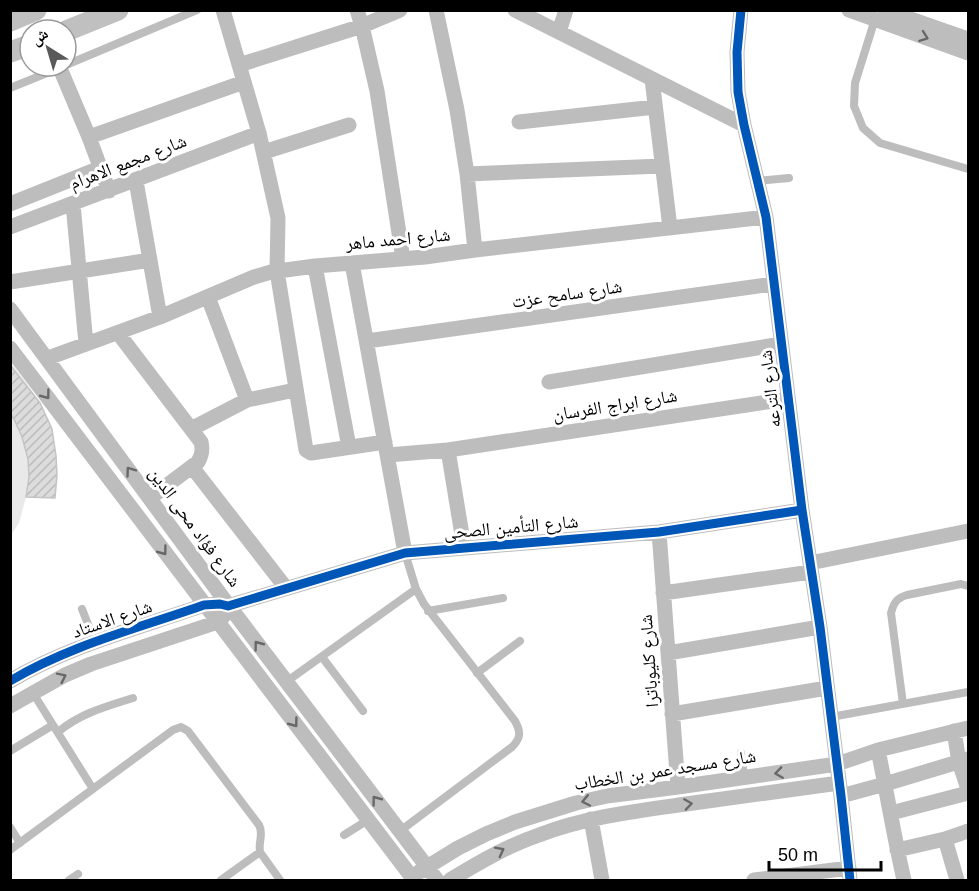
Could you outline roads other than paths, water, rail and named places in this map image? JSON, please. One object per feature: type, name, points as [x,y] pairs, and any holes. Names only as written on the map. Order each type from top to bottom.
[{"type":"main road","points":[[10,21],[36,10]]},
{"type":"main road","points":[[78,26],[118,10]]},
{"type":"street","points":[[191,429],[247,400],[296,390],[277,271],[278,218],[259,133],[223,10]]},
{"type":"street","points":[[357,10],[377,92],[403,258]]},
{"type":"street","points":[[239,65],[362,26],[400,10]]},
{"type":"street","points":[[436,10],[458,110],[475,250]]},
{"type":"street","points":[[515,10],[744,125]]},
{"type":"street","points":[[559,32],[566,10]]},
{"type":"street","name":"شارع الترعه","points":[[741,10],[737,52],[738,92],[766,217],[787,399],[820,627],[849,874]]},
{"type":"street","points":[[849,10],[920,19],[969,39]]},
{"type":"street","points":[[879,13],[969,53]]},
{"type":"street","points":[[67,78],[109,190]]},
{"type":"street","points":[[652,79],[670,228]]},
{"type":"street","points":[[89,137],[244,82]]},
{"type":"street","points":[[519,122],[654,107]]},
{"type":"street","points":[[264,152],[349,125]]},
{"type":"street","name":"شارع مجمع الاهرام","points":[[10,227],[259,133]]},
{"type":"street","points":[[467,174],[662,166]]},
{"type":"street","points":[[10,204],[100,168]]},
{"type":"street","points":[[136,181],[160,317]]},
{"type":"street","points":[[73,204],[86,344]]},
{"type":"street","name":"شارع احمد ماهر","points":[[48,358],[277,271],[453,254],[766,217]]},
{"type":"street","points":[[10,282],[150,260]]},
{"type":"street","points":[[352,263],[405,553]]},
{"type":"street","points":[[315,266],[349,447]]},
{"type":"street","name":"شارع سامح عزت","points":[[367,341],[773,284]]},
{"type":"street","points":[[208,297],[247,400]]},
{"type":"street","name":"شارع فؤاد محى الدين","points":[[10,309],[228,606],[437,880]]},
{"type":"street","points":[[118,333],[201,442],[201,456],[198,462],[150,498]]},
{"type":"street","points":[[549,382],[781,344]]},
{"type":"street","points":[[10,348],[411,880]]},
{"type":"street","name":"شارع ابراج الفرسان","points":[[296,390],[306,450],[310,453],[349,447],[448,450],[787,399]]},
{"type":"street","points":[[448,450],[464,547]]},
{"type":"street","points":[[192,467],[286,588]]},
{"type":"street","name":"شارع التأمين الصحى","points":[[228,606],[405,553],[659,532],[802,510]]},
{"type":"street","points":[[663,594],[811,568],[969,531]]},
{"type":"street","name":"شارع كليوباترا","points":[[659,532],[678,787]]},
{"type":"street","name":"شارع الاستاد","points":[[10,681],[58,656],[204,604],[228,606]]},
{"type":"street","points":[[218,622],[228,606]]},
{"type":"street","points":[[186,611],[195,630]]},
{"type":"street","name":"شارع الاستاد","points":[[10,706],[65,675],[91,664],[218,622]]},
{"type":"street","points":[[668,652],[820,627]]},
{"type":"street","points":[[90,644],[91,664]]},
{"type":"street","points":[[27,671],[35,691]]},
{"type":"street","points":[[672,714],[827,688]]},
{"type":"street","points":[[891,813],[969,791],[961,729]]},
{"type":"street","name":"شارع مسجد عمر بن الخطاب","points":[[411,880],[458,848],[486,834],[545,811],[607,796],[837,764],[878,750],[961,729]]},
{"type":"street","points":[[878,750],[904,880]]},
{"type":"street","name":"شارع مسجد عمر بن الخطاب","points":[[450,880],[508,847],[570,824],[591,819],[621,813],[885,784],[964,761]]},
{"type":"street","points":[[591,819],[602,880]]},
{"type":"street","points":[[897,850],[969,831]]},
{"type":"street","points":[[945,839],[957,880]]},
{"type":"street","points":[[754,880],[849,874]]},
{"type":"lane","points":[[78,59],[197,10]]},
{"type":"lane","points":[[879,13],[855,83],[854,106],[863,128],[880,143],[969,170]]},
{"type":"lane","points":[[10,88],[34,78]]},
{"type":"lane","points":[[757,181],[789,178]]},
{"type":"lane","points":[[400,831],[512,747],[519,739],[520,730],[428,610],[416,589],[405,553]]},
{"type":"lane","points":[[903,704],[891,613],[893,604],[899,598],[907,595],[961,584],[969,586]]},
{"type":"lane","points":[[286,682],[416,589]]},
{"type":"lane","points":[[428,610],[503,598]]},
{"type":"lane","points":[[82,609],[90,644]]},
{"type":"lane","points":[[477,673],[520,641]]},
{"type":"lane","points":[[321,657],[363,711]]},
{"type":"lane","points":[[35,691],[55,729],[93,789]]},
{"type":"lane","points":[[831,717],[969,692]]},
{"type":"lane","points":[[10,751],[90,712],[133,698]]},
{"type":"lane","points":[[10,850],[177,728],[185,728],[259,825],[261,830],[260,852],[280,880]]},
{"type":"lane","points":[[741,753],[744,778]]},
{"type":"lane","points":[[344,835],[368,820]]},
{"type":"lane","points":[[10,827],[20,843]]},
{"type":"lane","points":[[221,880],[260,852]]},
{"type":"lane","points":[[69,880],[78,874]]}]
